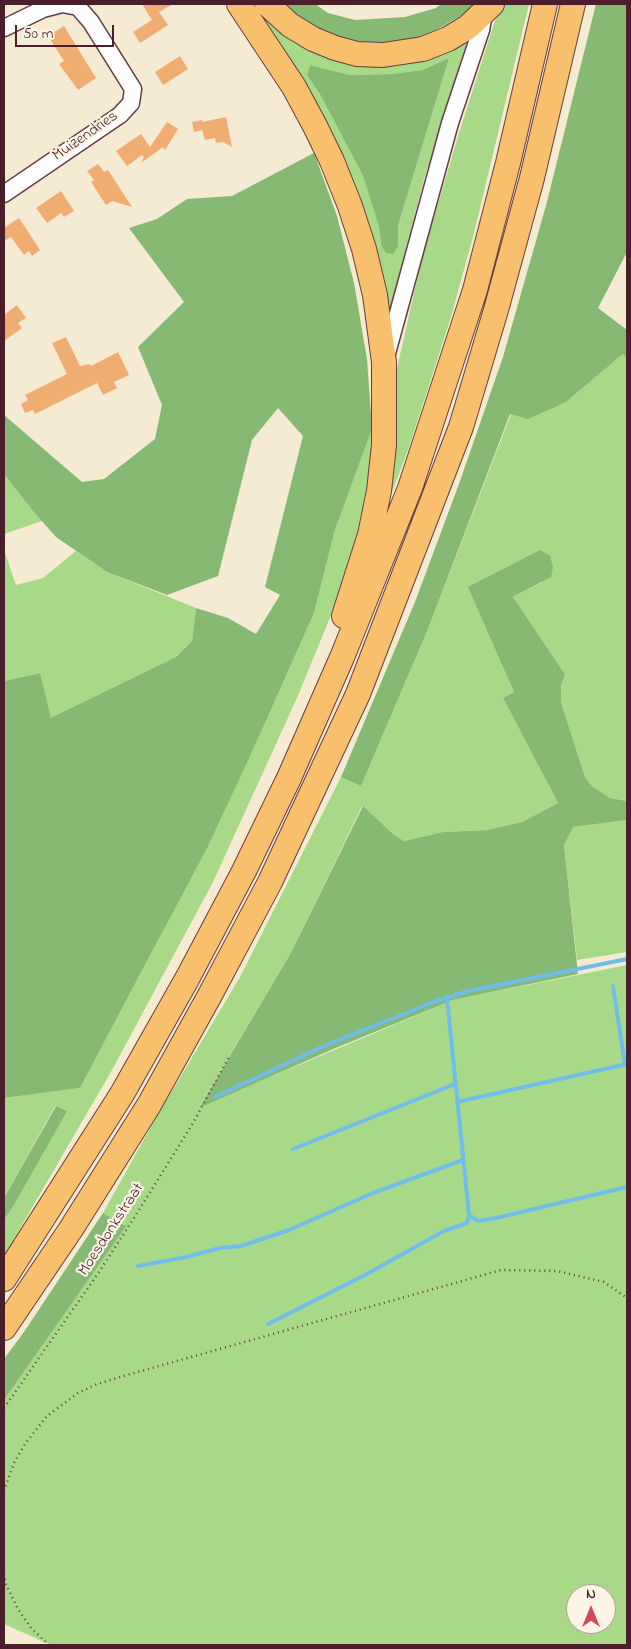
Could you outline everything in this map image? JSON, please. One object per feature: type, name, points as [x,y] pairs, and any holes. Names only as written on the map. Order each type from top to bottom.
[{"type":"highway","points":[[239,4],[294,87],[332,161],[350,206],[364,249],[375,295],[384,362],[384,445],[379,491],[370,535],[344,616],[343,655]]},
{"type":"highway","points":[[267,4],[290,25],[313,39],[357,54],[384,55],[422,49],[448,39],[468,27],[488,8]]},
{"type":"highway","points":[[4,1279],[122,1094],[187,979],[244,871],[289,778],[343,655],[410,488],[475,290],[508,163],[545,4]]},
{"type":"highway","points":[[4,1328],[71,1229],[149,1105],[270,882],[358,694],[461,427],[496,310],[532,178],[573,4]]},
{"type":"street","name":"Muizendries","points":[[4,28],[43,9],[62,4],[78,7],[91,22],[133,89],[131,103],[120,115],[4,194]]},
{"type":"street","points":[[384,362],[390,346],[450,123],[488,8]]},
{"type":"path","name":"Moesdonkstraat","points":[[4,1408],[97,1275],[134,1218],[193,1123],[229,1057]]},
{"type":"path","points":[[4,1492],[14,1463],[30,1437],[47,1416],[78,1394],[97,1384],[501,1270],[557,1271],[604,1282],[627,1298]]},
{"type":"path","points":[[4,1574],[6,1585],[18,1609],[31,1628],[50,1645]]},
{"type":"green space","points":[[247,4],[259,4],[325,54],[469,36],[424,179],[387,321],[371,245]],"holes":[[[449,58],[398,226],[398,246],[381,245],[379,227],[363,176],[321,96],[307,75],[310,65],[350,75],[392,74],[422,70]]]},
{"type":"green space","points":[[283,4],[315,4],[328,13],[355,20],[405,17],[436,8],[441,4],[475,4],[462,15],[436,30],[415,39],[363,42],[340,38],[309,24]]},
{"type":"green space","points":[[504,4],[529,4],[474,233],[451,317],[409,447],[385,511],[393,386],[422,258],[499,8]]},
{"type":"green space","points":[[596,4],[627,4],[627,252],[598,308],[627,330],[627,359],[623,354],[566,402],[528,419],[510,414],[428,629],[361,786],[341,777],[415,602],[459,484],[503,357],[547,202]]},
{"type":"green space","points":[[449,58],[398,226],[398,246],[393,254],[386,253],[381,245],[379,227],[363,176],[321,96],[307,75],[310,65],[350,75],[392,74],[422,70]]},
{"type":"green space","points":[[314,153],[337,216],[354,283],[367,359],[372,429],[335,530],[314,613],[208,846],[80,1088],[4,1098],[4,681],[40,673],[51,718],[176,657],[192,641],[196,608],[228,618],[256,634],[280,595],[265,587],[303,436],[278,408],[252,440],[218,576],[167,595],[107,572],[56,537],[4,474],[4,415],[82,482],[104,479],[155,439],[162,405],[138,347],[184,302],[129,228],[157,219],[187,199],[232,196]]},
{"type":"green space","points":[[623,354],[627,359],[627,801],[610,798],[592,786],[585,777],[561,702],[561,686],[565,674],[513,597],[543,582],[469,587],[514,692],[503,698],[558,803],[522,822],[487,830],[443,832],[404,841],[393,834],[362,806],[292,951],[199,1107],[453,1000],[627,965],[627,1645],[51,1645],[4,1624],[4,1400],[125,1225],[103,1213],[156,1118],[240,977],[341,777],[361,786],[428,629],[511,414],[566,402]]},
{"type":"green space","points":[[372,429],[372,467],[357,535],[338,598],[297,698],[213,882],[112,1070],[4,1256],[4,1220],[66,1111],[55,1106],[4,1198],[4,1098],[80,1088],[160,937],[257,741],[314,613],[335,530]]},
{"type":"green space","points":[[4,474],[32,510],[42,521],[4,534]]},
{"type":"green space","points":[[4,550],[16,585],[43,578],[76,551],[107,572],[196,608],[192,641],[176,657],[51,719],[39,673],[4,681]]},
{"type":"green space","points":[[540,550],[550,556],[553,567],[551,577],[513,597],[565,674],[561,686],[561,702],[585,777],[592,786],[610,798],[627,801],[627,820],[573,827],[564,845],[578,974],[453,1000],[338,1047],[199,1108],[292,951],[363,806],[393,834],[404,841],[443,832],[487,830],[522,822],[558,803],[503,698],[514,692],[468,587]]},
{"type":"green space","points":[[627,820],[627,952],[577,960],[564,845],[572,827]]},
{"type":"green space","points":[[56,1106],[67,1111],[4,1220],[4,1198]]},
{"type":"green space","points":[[103,1213],[126,1226],[4,1400],[4,1359]]},
{"type":"building","points":[[142,4],[173,4],[159,12],[168,25],[140,43],[133,32],[152,20]]},
{"type":"building","points":[[64,26],[96,78],[78,90],[59,64],[64,61],[48,36]]},
{"type":"building","points":[[180,56],[188,69],[163,85],[155,72]]},
{"type":"building","points":[[226,117],[232,147],[223,142],[216,143],[215,138],[205,140],[202,130],[194,132],[192,122]]},
{"type":"building","points":[[167,122],[178,129],[165,150],[163,147],[141,163],[144,157],[142,155],[127,166],[116,151],[141,134],[150,147]]},
{"type":"building","points":[[98,164],[104,172],[108,170],[132,207],[112,201],[106,205],[91,182],[94,180],[87,171]]},
{"type":"building","points":[[61,191],[74,211],[64,217],[61,213],[47,223],[36,208]]},
{"type":"building","points":[[19,218],[40,250],[32,256],[29,251],[24,255],[11,237],[4,241],[4,228]]},
{"type":"building","points":[[17,305],[26,318],[18,323],[22,328],[4,341],[4,315]]},
{"type":"building","points":[[66,337],[80,366],[90,364],[91,366],[118,352],[129,375],[114,382],[117,388],[103,395],[97,383],[35,414],[33,410],[25,413],[21,404],[28,400],[25,395],[67,374],[52,343]]},
{"type":"waterway","points":[[215,1097],[324,1046],[436,1001],[468,991],[627,959]]},
{"type":"waterway","points":[[613,986],[625,1065]]},
{"type":"waterway","points":[[268,1324],[365,1275],[444,1231],[467,1223],[469,1215],[447,998]]},
{"type":"waterway","points":[[457,1102],[627,1064]]},
{"type":"waterway","points":[[293,1149],[455,1084]]},
{"type":"waterway","points":[[138,1266],[186,1257],[220,1248],[241,1246],[289,1230],[373,1193],[463,1160]]},
{"type":"waterway","points":[[469,1215],[478,1221],[496,1218],[627,1187]]}]
